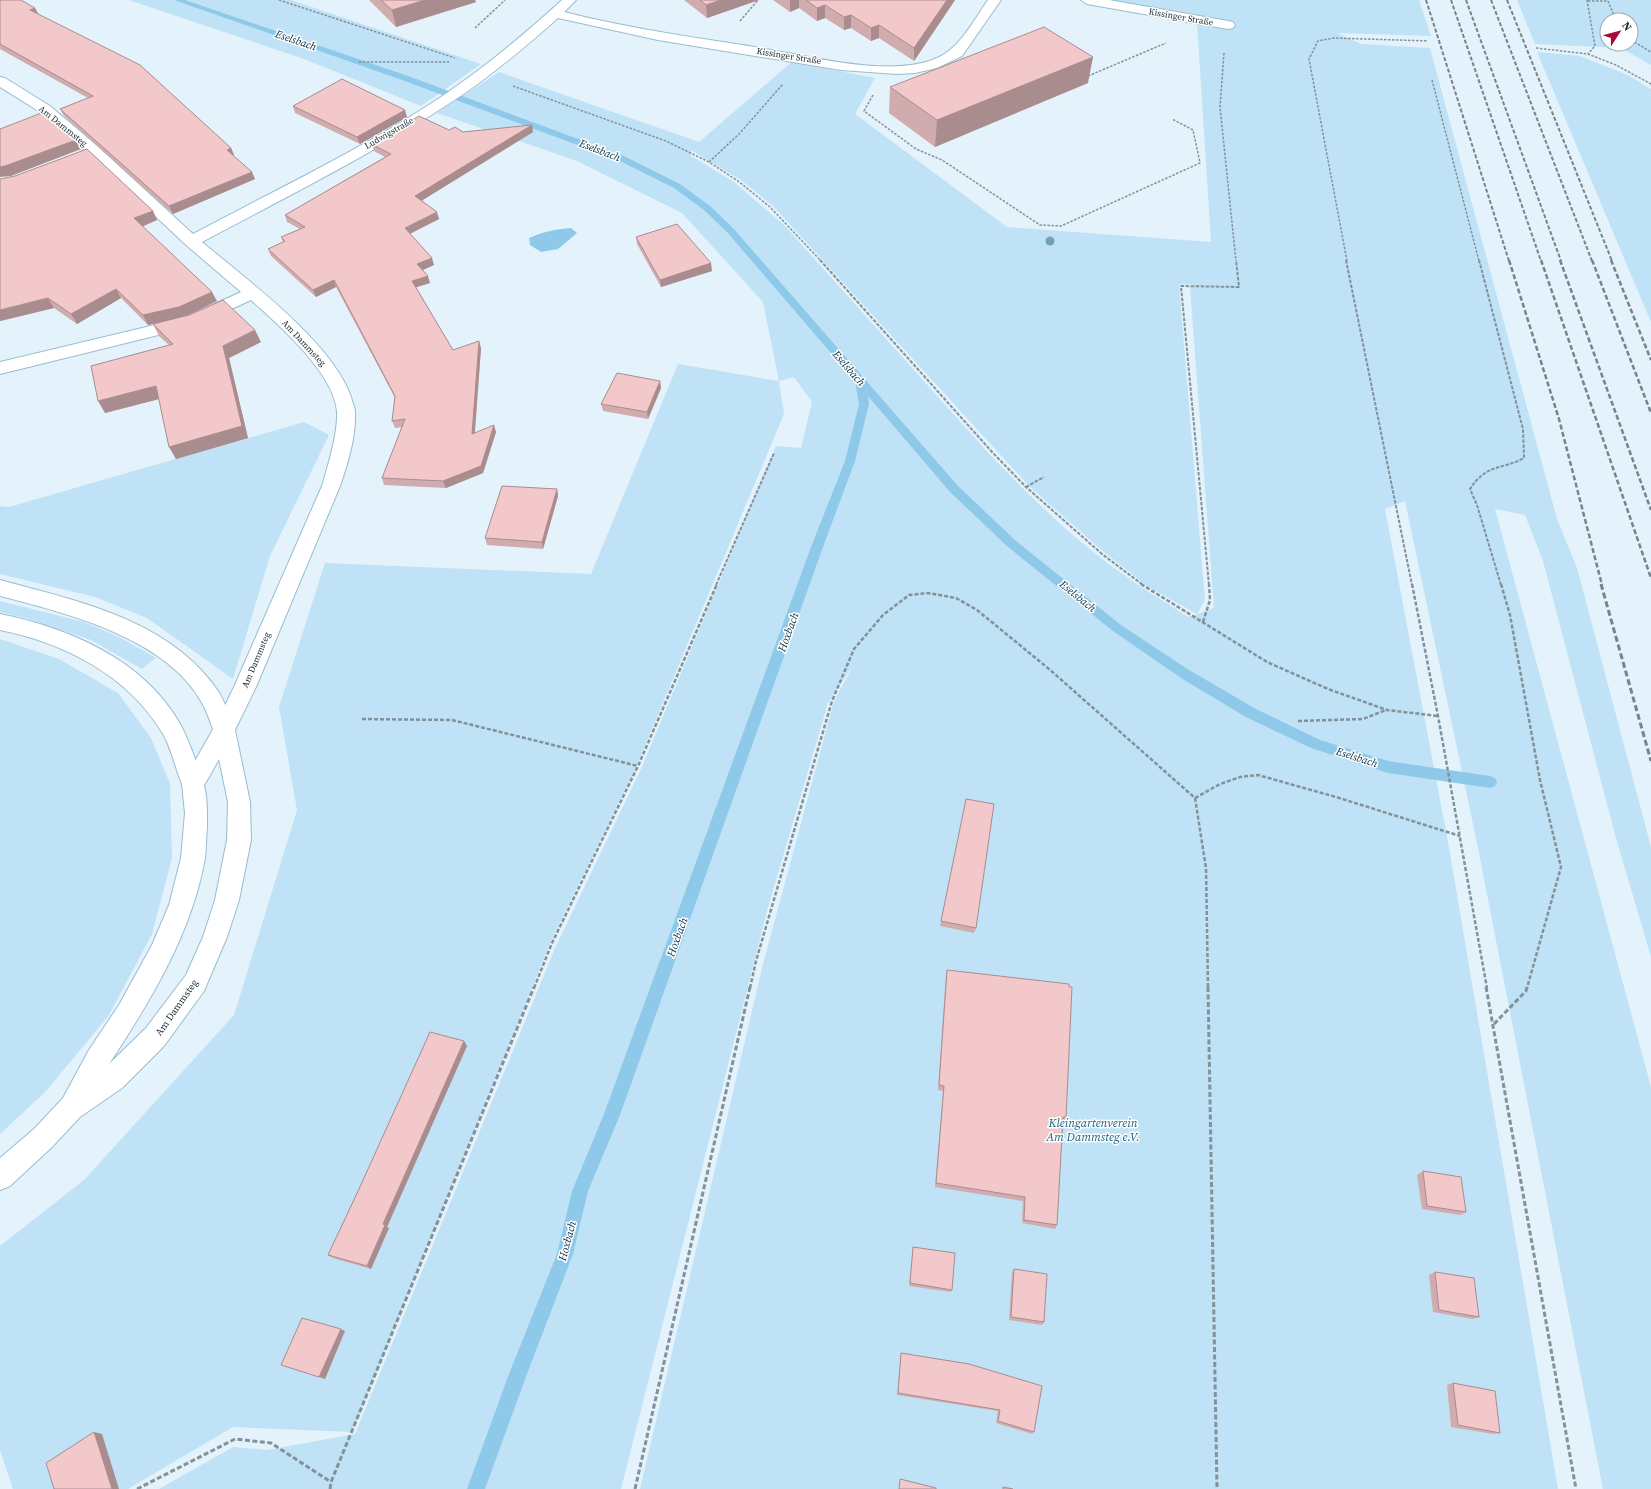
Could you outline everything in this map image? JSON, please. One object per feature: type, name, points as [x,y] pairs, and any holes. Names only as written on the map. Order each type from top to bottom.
[{"type":"main road","name":"Ludwigstraße","points":[[191,241],[316,175],[431,109],[482,73],[556,14],[570,0]]},
{"type":"main road","name":"Kissinger Straße","points":[[556,14],[587,22],[806,59],[887,70],[912,69],[949,59],[966,44],[995,0]]},
{"type":"main road","name":"Kissinger Straße","points":[[1087,0],[1228,25]]},
{"type":"main road","name":"Am Dammsteg","points":[[0,81],[45,109],[191,241],[279,316],[322,360],[337,383],[346,411],[340,458],[331,486],[224,730],[193,784],[196,814],[192,858],[181,905],[162,951],[132,1007],[98,1059],[71,1108]]},
{"type":"main road","points":[[80,157],[94,152]]},
{"type":"main road","points":[[0,368],[188,322],[253,293]]},
{"type":"main road","points":[[0,588],[79,609],[131,629],[177,660],[207,689],[219,712],[224,730]]},
{"type":"main road","points":[[0,622],[42,632],[88,652],[124,676],[152,702],[171,729],[193,784]]},
{"type":"main road","name":"Am Dammsteg","points":[[0,1176],[43,1138],[71,1108],[113,1079],[155,1037],[195,983],[215,938],[227,900],[239,840],[239,802],[224,730]]},
{"type":"path","points":[[279,0],[469,62],[482,73],[666,141],[709,162],[764,202],[789,226],[988,447],[1026,487],[1102,554],[1146,588],[1268,662],[1328,690],[1387,710],[1438,716]]},
{"type":"path","points":[[475,28],[505,0]]},
{"type":"path","points":[[1588,54],[1595,46],[1588,0],[1608,1],[1613,12]]},
{"type":"path","points":[[1203,622],[1210,600],[1181,286],[1239,287],[1220,107],[1223,60],[1228,25]]},
{"type":"path","points":[[1428,41],[1334,38],[1318,41],[1312,50],[1309,59],[1334,199],[1438,716],[1576,1489]]},
{"type":"path","points":[[1082,79],[1166,43]]},
{"type":"path","points":[[1639,45],[1651,52]]},
{"type":"path","points":[[1536,48],[1588,54],[1616,65],[1651,84]]},
{"type":"path","points":[[709,162],[739,134],[806,59]]},
{"type":"path","points":[[359,62],[469,62]]},
{"type":"path","points":[[887,70],[864,111],[916,149],[942,160],[1040,225],[1061,226],[1200,163],[1193,130],[1172,119]]},
{"type":"path","points":[[1432,80],[1523,429],[1524,458],[1518,462],[1496,466],[1474,481],[1470,489],[1477,505],[1510,615],[1540,780],[1561,868],[1526,991],[1494,1025]]},
{"type":"path","points":[[330,1489],[331,1482],[353,1432],[552,943],[638,766],[774,453]]},
{"type":"path","points":[[1026,487],[1044,477]]},
{"type":"path","points":[[635,1489],[756,961],[832,701],[854,649],[883,615],[909,595],[928,593],[956,598],[977,610],[1049,669],[1179,782],[1195,798],[1206,868],[1217,1489]]},
{"type":"path","points":[[1298,721],[1363,719],[1387,710]]},
{"type":"path","points":[[362,718],[452,720],[638,766]]},
{"type":"path","points":[[1195,798],[1220,784],[1240,777],[1258,775],[1336,797],[1460,836]]},
{"type":"path","points":[[137,1489],[235,1439],[271,1443],[331,1482]]},
{"type":"green space","points":[[129,0],[291,0],[481,64],[421,106],[304,59]]},
{"type":"green space","name":"Kleingartenverein Am Dammsteg e.V.","points":[[1094,0],[1419,0],[1431,36],[1337,33],[1361,44],[1430,48],[1557,519],[1577,568],[1651,847],[1651,957],[1616,838],[1543,561],[1525,515],[1495,509],[1651,1087],[1651,1489],[1603,1489],[1478,848],[1405,501],[1385,509],[1448,842],[1558,1489],[640,1489],[763,964],[834,701],[854,664],[828,703],[767,911],[621,1489],[159,1489],[233,1447],[267,1450],[355,1434],[556,946],[641,769],[776,446],[801,448],[812,402],[794,377],[779,381],[763,302],[682,213],[577,161],[437,113],[499,72],[699,142],[792,62],[875,78],[855,114],[1007,227],[1211,242],[1197,22]],"holes":[[[691,150],[741,180],[773,206],[1030,487],[1105,553],[1147,586],[1197,614],[1188,617],[1108,563],[1083,544],[1042,507],[990,455],[785,226],[734,182],[691,156]],[[1179,284],[1194,285],[1190,287],[1214,608],[1197,614],[1205,600]]]},
{"type":"green space","points":[[1517,0],[1651,0],[1651,65],[1628,52],[1639,52],[1639,12],[1599,12],[1599,47],[1535,44]]},
{"type":"green space","points":[[1537,52],[1580,56],[1628,75],[1651,89],[1651,322]]},
{"type":"green space","points":[[678,364],[779,381],[784,414],[636,767],[551,941],[352,1432],[233,1427],[128,1489],[13,1489],[0,1450],[0,1246],[84,1180],[234,1015],[297,810],[279,707],[325,563],[591,574]]},
{"type":"green space","points":[[304,422],[329,435],[270,556],[233,679],[147,618],[95,597],[0,574],[0,506],[9,507]]},
{"type":"green space","points":[[0,601],[84,622],[121,638],[156,658],[142,669],[91,640],[29,619],[0,612]]},
{"type":"green space","points":[[0,639],[59,659],[118,693],[151,738],[170,784],[172,858],[152,934],[109,1015],[46,1091],[0,1134]]},
{"type":"shaded area","points":[[571,228],[577,233],[558,249],[541,252],[530,245],[529,238],[549,231]]},
{"type":"building","points":[[0,0],[21,0],[35,8],[30,10],[140,65],[231,148],[227,150],[252,172],[169,206],[60,109],[93,96],[0,44]]},
{"type":"building","points":[[381,0],[425,0],[392,10]]},
{"type":"building","points":[[700,0],[721,0],[706,5]]},
{"type":"building","points":[[806,0],[947,0],[914,48],[879,25],[871,28],[851,15],[844,17],[825,5],[817,8]]},
{"type":"building","points":[[1044,27],[1093,57],[937,120],[890,87]]},
{"type":"building","points":[[342,79],[405,110],[357,137],[293,106]]},
{"type":"building","points":[[44,112],[76,140],[0,167],[0,129]]},
{"type":"building","points":[[419,116],[449,130],[455,127],[463,132],[532,125],[415,196],[437,212],[405,228],[432,258],[417,264],[428,276],[412,281],[453,350],[479,341],[472,434],[494,425],[481,466],[443,481],[382,478],[405,419],[392,421],[395,396],[334,280],[313,290],[268,249],[285,241],[281,237],[305,227],[285,215],[391,154],[371,144]]},
{"type":"building","points":[[87,149],[153,211],[134,218],[212,292],[179,307],[143,315],[116,289],[71,314],[48,298],[0,310],[0,179],[15,176]]},
{"type":"building","points":[[677,224],[711,263],[660,280],[636,237]]},
{"type":"building","points":[[223,300],[255,330],[223,346],[242,426],[169,447],[156,386],[98,401],[91,366],[173,344],[153,324],[189,315]]},
{"type":"building","points":[[617,373],[660,381],[647,412],[601,404]]},
{"type":"building","points":[[502,486],[557,489],[542,542],[485,538]]},
{"type":"building","points":[[966,799],[994,804],[976,928],[941,921]]},
{"type":"building","points":[[947,970],[1069,984],[1069,987],[1072,987],[1066,1117],[1063,1117],[1057,1225],[1024,1220],[1025,1197],[936,1183],[944,1086],[939,1085]]},
{"type":"building","points":[[430,1032],[464,1041],[383,1224],[385,1225],[367,1266],[328,1255],[359,1189]]},
{"type":"building","points":[[1423,1171],[1461,1177],[1466,1212],[1427,1206]]},
{"type":"building","points":[[913,1247],[955,1253],[952,1290],[910,1283]]},
{"type":"building","points":[[1014,1269],[1047,1274],[1044,1322],[1011,1317]]},
{"type":"building","points":[[1435,1272],[1474,1278],[1479,1317],[1439,1310]]},
{"type":"building","points":[[302,1318],[341,1329],[319,1377],[281,1365]]},
{"type":"building","points":[[901,1353],[969,1364],[1042,1386],[1034,1432],[998,1421],[1000,1410],[898,1393]]},
{"type":"building","points":[[1453,1383],[1495,1391],[1500,1433],[1458,1425]]},
{"type":"building","points":[[94,1432],[112,1489],[54,1489],[46,1463]]},
{"type":"building","points":[[900,1479],[936,1488],[936,1489],[899,1489]]},
{"type":"waterway","name":"Eselsbach","points":[[178,0],[405,78],[621,158],[677,186],[707,208],[730,230],[954,489],[1012,544],[1117,628],[1185,674],[1251,713],[1316,744],[1388,767],[1490,782]]},
{"type":"waterway","name":"Hoxbach","points":[[476,1489],[518,1374],[565,1254],[580,1191],[612,1115],[817,547],[850,461],[864,404],[860,382]]},
{"type":"railway","points":[[1426,0],[1509,261]]},
{"type":"railway","points":[[1451,0],[1541,261]]},
{"type":"railway","points":[[1466,0],[1561,261]]},
{"type":"railway","points":[[1491,0],[1592,261]]},
{"type":"railway","points":[[1507,0],[1612,261]]},
{"type":"railway","points":[[1509,260],[1559,419],[1602,585]]},
{"type":"railway","points":[[1541,260],[1651,578]]},
{"type":"railway","points":[[1560,260],[1651,510]]},
{"type":"railway","points":[[1592,260],[1651,413]]},
{"type":"railway","points":[[1611,260],[1651,360]]},
{"type":"railway","points":[[1601,584],[1651,761]]}]
